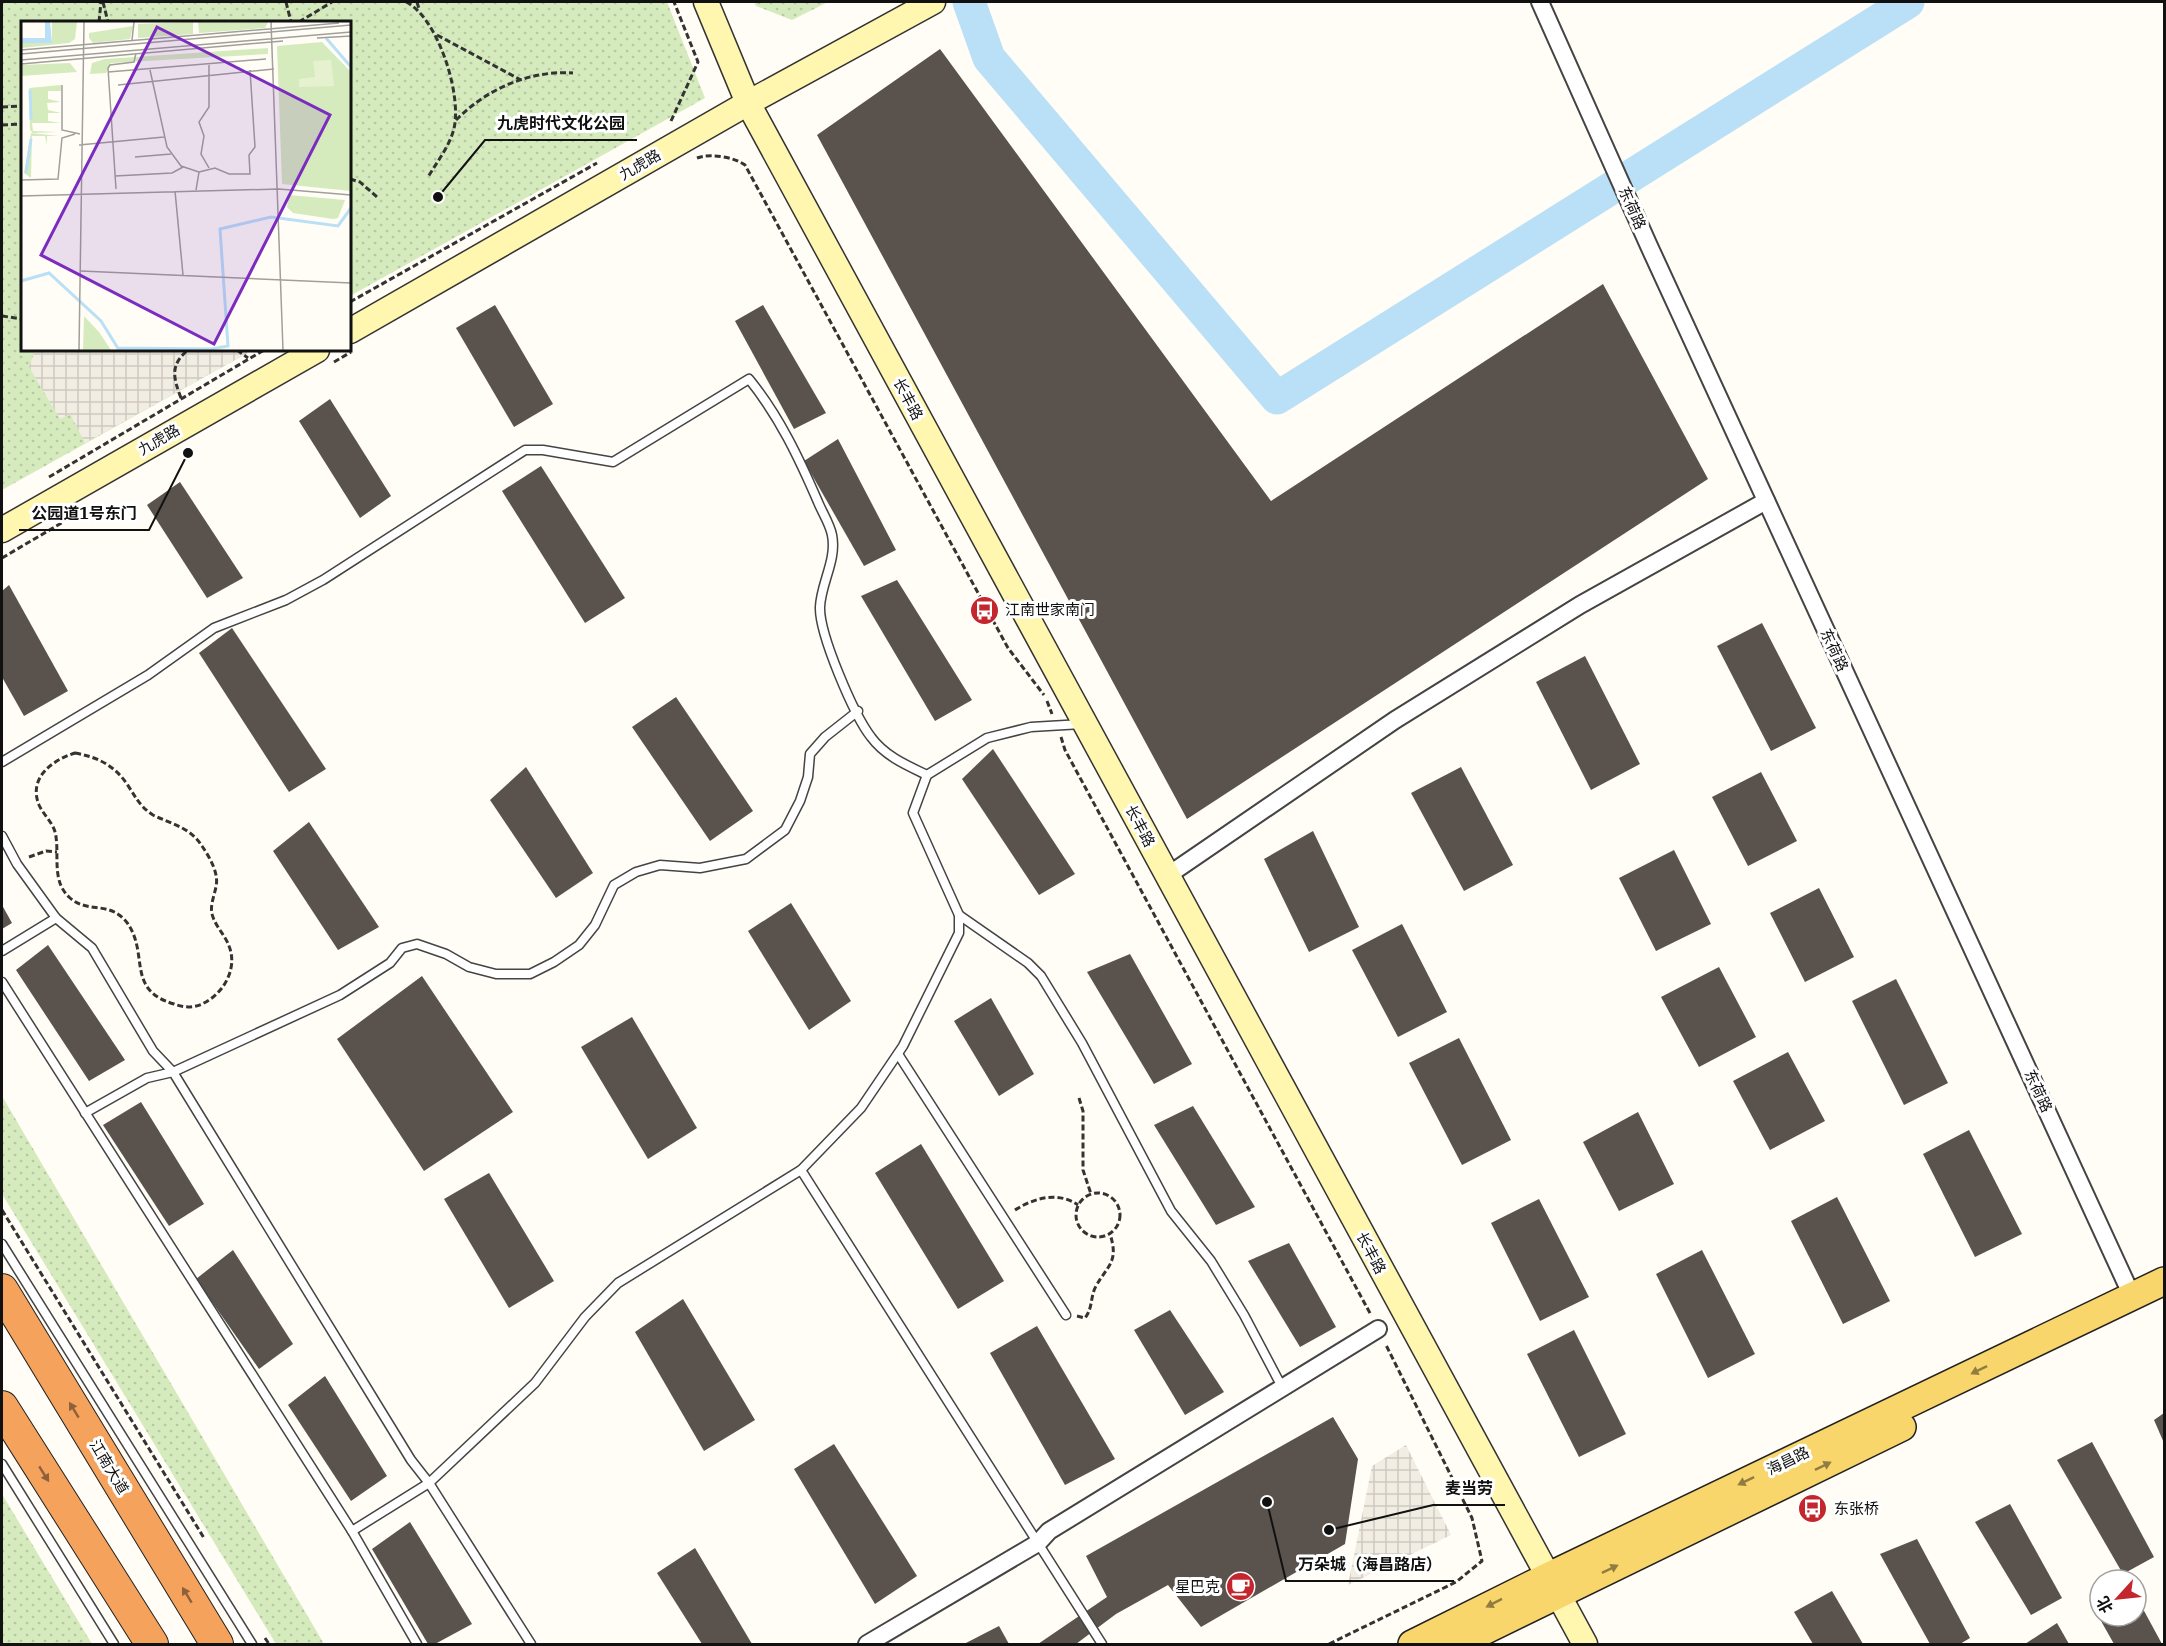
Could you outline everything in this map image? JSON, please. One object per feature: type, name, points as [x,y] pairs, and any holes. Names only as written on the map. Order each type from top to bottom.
[{"type":"highway","name":"江南大道","points":[[2,1290],[217,1644]]},
{"type":"highway","points":[[2,1407],[152,1644]]},
{"type":"main road","name":"海昌路","points":[[1457,1644],[1552,1586],[2164,1281]]},
{"type":"main road","name":"海昌路","points":[[1412,1644],[1552,1586],[2164,1300]]},
{"type":"street","name":"长丰路","points":[[706,2],[748,103],[1585,1644]]},
{"type":"street","name":"九虎路","points":[[354,339],[748,103],[933,2]]},
{"type":"street","name":"东荷路","points":[[1540,2],[1649,246],[2133,1296]]},
{"type":"street","name":"九虎路","points":[[2,530],[323,358]]},
{"type":"street","points":[[1167,876],[1395,720],[1580,605],[1766,501]]},
{"type":"street","points":[[867,1644],[1038,1543],[1049,1531],[1378,1329]]},
{"type":"lane","points":[[2,762],[148,675],[214,628],[286,600],[323,580],[525,450],[543,450],[613,462],[749,379],[766,399],[797,454],[832,535],[831,564],[820,606],[822,631],[870,736],[887,754],[927,775]]},
{"type":"lane","points":[[85,1113],[147,1078],[173,1072],[340,995],[390,963],[402,948],[417,944],[446,954],[469,967],[496,974],[530,974],[554,962],[579,945],[595,925],[614,885],[636,872],[660,865],[700,868],[746,859],[785,830],[800,801],[808,777],[810,754],[825,737],[858,711]]},
{"type":"lane","points":[[352,1531],[429,1483],[535,1383],[585,1317],[618,1283],[801,1170],[861,1108],[898,1054],[959,933],[959,915],[913,813],[927,775],[987,738],[1031,727],[1084,724]]},
{"type":"lane","points":[[2,836],[17,864],[56,918],[92,948],[153,1051],[173,1072],[411,1460],[429,1483],[531,1644]]},
{"type":"lane","points":[[959,915],[1028,963],[1041,976],[1082,1043],[1171,1211],[1211,1261],[1244,1315],[1282,1387]]},
{"type":"lane","points":[[2,951],[56,918]]},
{"type":"lane","points":[[2,982],[352,1531],[417,1644]]},
{"type":"lane","points":[[898,1054],[1066,1315]]},
{"type":"lane","points":[[801,1170],[1102,1644]]},
{"type":"lane","points":[[2,1244],[252,1644]]},
{"type":"lane","points":[[2,1464],[114,1644]]},
{"type":"path","points":[[99,21],[102,2]]},
{"type":"path","points":[[102,2],[108,21]]},
{"type":"path","points":[[286,2],[291,21]]},
{"type":"path","points":[[301,21],[332,2]]},
{"type":"path","points":[[406,2],[420,10]]},
{"type":"path","points":[[417,2],[435,34],[448,69],[456,111],[446,148],[428,177]]},
{"type":"path","points":[[662,127],[672,121],[698,62],[674,2]]},
{"type":"path","points":[[435,34],[521,80]]},
{"type":"path","points":[[455,121],[484,96],[521,80],[573,73]]},
{"type":"path","points":[[2,107],[21,106]]},
{"type":"path","points":[[2,125],[21,124]]},
{"type":"path","points":[[690,161],[704,156],[737,159],[745,165],[1008,648],[1045,697],[1065,750],[1378,1329],[1472,1518],[1482,1561],[1456,1582],[1329,1644]]},
{"type":"path","points":[[351,301],[599,162]]},
{"type":"path","points":[[351,179],[360,182],[377,197]]},
{"type":"path","points":[[2,316],[21,319]]},
{"type":"path","points":[[181,398],[174,370],[177,359],[187,351]]},
{"type":"path","points":[[238,351],[248,358]]},
{"type":"path","points":[[44,480],[262,351]]},
{"type":"path","points":[[2,558],[73,516]]},
{"type":"path","points":[[75,753],[94,757],[112,767],[127,784],[137,802],[153,814],[185,828],[201,844],[217,876],[212,914],[229,946],[233,959],[229,975],[214,998],[198,1006],[181,1007],[162,1001],[145,986],[138,966],[137,943],[128,925],[116,911],[102,906],[88,907],[69,897],[57,878],[57,852],[56,835],[49,818],[39,805],[36,787],[44,770],[58,758],[75,753]]},
{"type":"path","points":[[17,864],[46,851],[57,852]]},
{"type":"path","points":[[1079,1098],[1083,1111],[1083,1170],[1091,1194]]},
{"type":"path","points":[[1091,1194],[1105,1194],[1117,1203],[1121,1218],[1110,1234],[1100,1238],[1085,1234],[1077,1222],[1078,1205],[1091,1194]]},
{"type":"path","points":[[1003,1217],[1034,1199],[1044,1197],[1070,1199],[1078,1205]]},
{"type":"path","points":[[2,1210],[207,1543]]},
{"type":"path","points":[[1066,1315],[1085,1318],[1090,1312],[1096,1286],[1105,1276],[1112,1260],[1114,1248],[1110,1234]]},
{"type":"path","points":[[263,1634],[269,1644]]},
{"type":"green space","points":[[2,2],[667,2],[705,98],[351,295],[351,21],[21,21],[21,351],[251,351],[2,490]]},
{"type":"green space","points":[[754,2],[828,2],[792,20],[756,6]]},
{"type":"green space","points":[[2,1096],[324,1644],[276,1644],[2,1194]]},
{"type":"green space","points":[[2,1494],[92,1644],[2,1644]]},
{"type":"shaded area","points":[[35,351],[251,351],[85,443],[70,414],[60,419],[29,367]]},
{"type":"shaded area","points":[[1406,1445],[1451,1535],[1348,1585],[1372,1466]]},
{"type":"building","points":[[940,49],[1271,501],[1603,284],[1708,479],[1187,819],[817,135]]},
{"type":"building","points":[[495,305],[553,404],[514,427],[456,328]]},
{"type":"building","points":[[763,305],[826,413],[794,429],[735,321]]},
{"type":"building","points":[[330,399],[391,496],[360,518],[299,421]]},
{"type":"building","points":[[838,439],[896,550],[864,566],[804,461]]},
{"type":"building","points":[[541,466],[625,598],[585,623],[502,491]]},
{"type":"building","points":[[180,482],[243,578],[207,598],[147,505]]},
{"type":"building","points":[[897,580],[972,700],[935,721],[861,596]]},
{"type":"building","points":[[9,585],[68,691],[24,716],[2,677],[2,591]]},
{"type":"building","points":[[1762,623],[1816,728],[1771,751],[1717,646]]},
{"type":"building","points":[[232,628],[326,769],[289,792],[199,653]]},
{"type":"building","points":[[1585,656],[1640,764],[1591,790],[1536,682]]},
{"type":"building","points":[[676,697],[753,811],[710,841],[632,727]]},
{"type":"building","points":[[993,749],[1075,874],[1039,895],[962,779]]},
{"type":"building","points":[[526,767],[593,873],[556,898],[490,800]]},
{"type":"building","points":[[1461,767],[1513,865],[1464,891],[1411,793]]},
{"type":"building","points":[[1761,772],[1797,841],[1748,866],[1712,797]]},
{"type":"building","points":[[309,822],[379,927],[338,950],[273,851]]},
{"type":"building","points":[[1313,831],[1359,927],[1309,952],[1264,859]]},
{"type":"building","points":[[1674,850],[1711,924],[1656,951],[1619,878]]},
{"type":"building","points":[[1819,888],[1854,957],[1805,982],[1770,913]]},
{"type":"building","points":[[791,903],[851,1001],[809,1030],[748,931]]},
{"type":"building","points":[[2,905],[12,923],[2,929]]},
{"type":"building","points":[[1402,924],[1447,1012],[1398,1037],[1352,950]]},
{"type":"building","points":[[48,945],[125,1060],[89,1081],[16,970]]},
{"type":"building","points":[[1130,954],[1192,1064],[1154,1084],[1087,972]]},
{"type":"building","points":[[1719,967],[1756,1037],[1699,1067],[1661,997]]},
{"type":"building","points":[[422,976],[513,1112],[424,1171],[337,1039]]},
{"type":"building","points":[[1896,979],[1948,1083],[1904,1105],[1852,1001]]},
{"type":"building","points":[[991,998],[1034,1074],[999,1096],[954,1021]]},
{"type":"building","points":[[632,1017],[697,1128],[648,1159],[581,1047]]},
{"type":"building","points":[[1459,1038],[1511,1140],[1462,1165],[1409,1063]]},
{"type":"building","points":[[1788,1052],[1825,1121],[1770,1150],[1733,1081]]},
{"type":"building","points":[[141,1102],[204,1204],[169,1226],[103,1125]]},
{"type":"building","points":[[1193,1106],[1255,1207],[1216,1225],[1154,1125]]},
{"type":"building","points":[[1638,1112],[1674,1184],[1619,1211],[1583,1142]]},
{"type":"building","points":[[1969,1130],[2022,1234],[1975,1257],[1923,1154]]},
{"type":"building","points":[[921,1144],[1004,1281],[958,1309],[875,1173]]},
{"type":"building","points":[[489,1173],[554,1281],[509,1308],[444,1199]]},
{"type":"building","points":[[1837,1197],[1890,1301],[1843,1324],[1791,1221]]},
{"type":"building","points":[[1539,1199],[1589,1297],[1540,1321],[1491,1223]]},
{"type":"building","points":[[1289,1243],[1336,1327],[1300,1347],[1248,1261]]},
{"type":"building","points":[[233,1250],[293,1344],[259,1369],[196,1279]]},
{"type":"building","points":[[1702,1250],[1755,1354],[1708,1378],[1656,1274]]},
{"type":"building","points":[[683,1299],[755,1420],[704,1451],[635,1332]]},
{"type":"building","points":[[1170,1310],[1224,1392],[1185,1415],[1134,1330]]},
{"type":"building","points":[[1037,1326],[1115,1459],[1065,1485],[990,1353]]},
{"type":"building","points":[[1574,1330],[1626,1434],[1579,1457],[1527,1354]]},
{"type":"building","points":[[325,1376],[387,1476],[351,1501],[288,1405]]},
{"type":"building","points":[[2164,1413],[2164,1443],[2154,1420]]},
{"type":"building","points":[[1333,1417],[1358,1459],[1345,1544],[1201,1627],[1168,1585],[1116,1614],[1076,1644],[1038,1644],[1107,1597],[1086,1556]]},
{"type":"building","points":[[2092,1442],[2154,1557],[2134,1568],[2120,1568],[2057,1460]]},
{"type":"building","points":[[834,1444],[917,1576],[875,1604],[794,1469]]},
{"type":"building","points":[[2010,1504],[2062,1598],[2031,1615],[1975,1522]]},
{"type":"building","points":[[410,1522],[472,1624],[435,1644],[428,1644],[372,1549]]},
{"type":"building","points":[[1917,1539],[1970,1638],[1960,1644],[1930,1644],[1880,1554]]},
{"type":"building","points":[[695,1548],[752,1644],[702,1644],[657,1573]]},
{"type":"building","points":[[1832,1591],[1863,1644],[1813,1644],[1794,1612]]},
{"type":"building","points":[[2148,1618],[2162,1644],[2114,1644],[2105,1628],[2148,1628]]},
{"type":"building","points":[[2057,1623],[2069,1644],[2025,1644]]},
{"type":"building","points":[[999,1626],[1009,1644],[964,1644]]},
{"type":"waterway","points":[[969,2],[989,58],[1277,398],[1908,2]]},
{"type":"place","name":"九虎时代文化公园","points":[[438,197]]},
{"type":"place","name":"公园道1号东门","points":[[188,453]]},
{"type":"place","name":"江南世家南门","points":[[984,610]]},
{"type":"place","name":"万朵城（海昌路店）","points":[[1267,1502]]},
{"type":"place","name":"东张桥","points":[[1813,1509]]},
{"type":"place","name":"麦当劳","points":[[1329,1530]]},
{"type":"place","name":"星巴克","points":[[1241,1587]]}]
